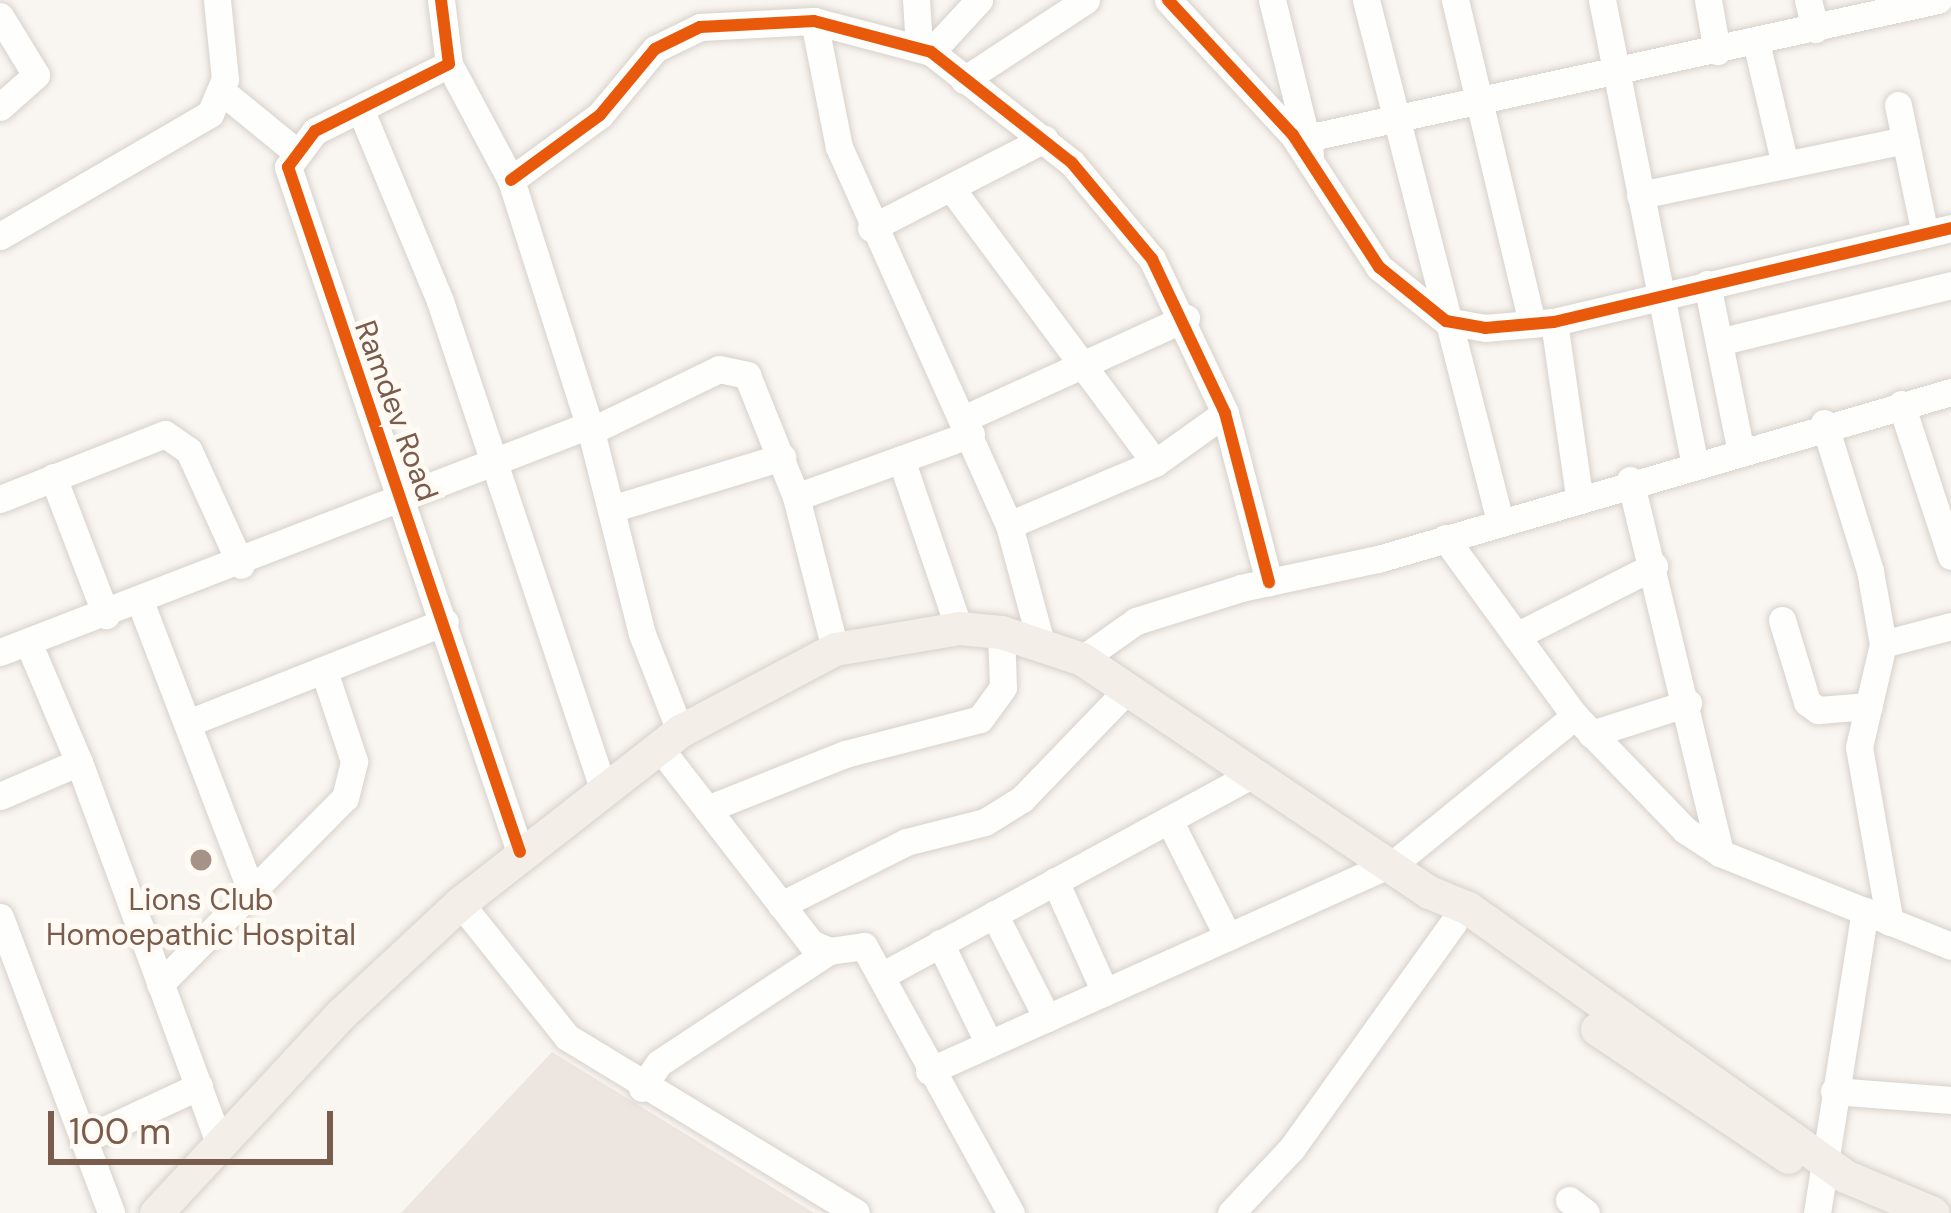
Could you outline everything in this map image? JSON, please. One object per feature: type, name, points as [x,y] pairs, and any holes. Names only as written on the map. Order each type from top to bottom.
[{"type":"main road","points":[[180,1213],[520,852],[602,788],[835,649],[959,628],[1082,659],[1430,892],[1468,908],[1829,1169]]},
{"type":"main road","points":[[156,1213],[341,1014],[669,745],[857,660],[1016,641]]},
{"type":"main road","points":[[1430,892],[1453,923],[1633,1055],[1829,1169],[1933,1213]]},
{"type":"street","points":[[0,236],[210,114],[224,93],[217,0]]},
{"type":"street","points":[[441,0],[449,64],[511,180],[590,428],[669,745],[707,809],[811,943],[829,951]]},
{"type":"street","points":[[916,0],[925,50]]},
{"type":"street","points":[[925,50],[979,0]]},
{"type":"street","points":[[964,80],[1086,0]]},
{"type":"street","points":[[1168,0],[1309,150],[1379,267],[1446,321],[1485,328],[1543,323],[1938,231],[1905,140],[1898,105]]},
{"type":"street","points":[[1272,0],[1309,150]]},
{"type":"street","points":[[1366,0],[1500,521]]},
{"type":"street","points":[[1455,0],[1543,323],[1579,496]]},
{"type":"street","points":[[1602,0],[1694,461]]},
{"type":"street","points":[[1708,0],[1717,51]]},
{"type":"street","points":[[1808,0],[1815,29]]},
{"type":"street","points":[[1309,150],[1397,116],[1938,0]]},
{"type":"street","points":[[511,180],[600,115],[656,49],[734,10],[814,21],[860,14],[925,50],[1044,139],[1152,259],[1186,318],[1225,413],[1269,581]]},
{"type":"street","points":[[0,16],[36,75],[0,107]]},
{"type":"street","points":[[707,809],[845,754],[980,719],[1003,687],[1016,641],[1009,525],[871,228],[839,147],[814,21]]},
{"type":"street","points":[[1756,42],[1785,165]]},
{"type":"street","points":[[224,93],[294,150],[449,64]]},
{"type":"street","points":[[362,111],[440,301],[488,458],[602,788]]},
{"type":"street","points":[[871,228],[954,191],[1044,139]]},
{"type":"street","points":[[1640,194],[1905,140]]},
{"type":"street","name":"Ramdev Road","points":[[294,150],[290,190],[401,495],[520,852]]},
{"type":"street","points":[[954,191],[1155,463]]},
{"type":"street","points":[[1707,284],[1740,448]]},
{"type":"street","points":[[1719,341],[1951,285]]},
{"type":"street","points":[[796,497],[902,459],[1186,318]]},
{"type":"street","points":[[0,652],[141,604],[488,458],[590,428],[734,368],[758,391],[782,457],[835,649]]},
{"type":"street","points":[[1082,659],[1136,620],[1444,538],[1824,423],[1951,392]]},
{"type":"street","points":[[1901,404],[1951,556]]},
{"type":"street","points":[[1009,525],[1155,463],[1225,413]]},
{"type":"street","points":[[1817,1213],[1829,1169],[1834,1091],[1877,917],[1859,747],[1883,644],[1870,571],[1824,423]]},
{"type":"street","points":[[0,499],[149,438],[178,440],[241,565]]},
{"type":"street","points":[[611,509],[782,457]]},
{"type":"street","points":[[902,459],[959,628]]},
{"type":"street","points":[[53,477],[106,615]]},
{"type":"street","points":[[1630,480],[1688,703],[1720,853]]},
{"type":"street","points":[[1444,538],[1583,725],[1685,830],[1720,853],[1951,946]]},
{"type":"street","points":[[1516,636],[1654,566]]},
{"type":"street","points":[[141,604],[251,891]]},
{"type":"street","points":[[1782,620],[1807,702],[1818,710],[1869,706]]},
{"type":"street","points":[[188,723],[325,674],[445,622]]},
{"type":"street","points":[[1883,644],[1951,626]]},
{"type":"street","points":[[28,642],[79,762],[220,1146]]},
{"type":"street","points":[[160,984],[345,797],[353,779],[325,674]]},
{"type":"street","points":[[781,904],[907,842],[986,822],[1022,799],[1128,689]]},
{"type":"street","points":[[929,1071],[1388,864],[1583,725],[1688,703]]},
{"type":"street","points":[[0,796],[79,762]]},
{"type":"street","points":[[881,976],[1253,774]]},
{"type":"street","points":[[1169,820],[1228,937]]},
{"type":"street","points":[[1054,881],[1105,992]]},
{"type":"street","points":[[466,910],[567,1037],[642,1088],[856,1213]]},
{"type":"street","points":[[994,914],[1047,1018]]},
{"type":"street","points":[[0,917],[112,1213]]},
{"type":"street","points":[[1231,1213],[1292,1148],[1453,923]]},
{"type":"street","points":[[940,944],[989,1044]]},
{"type":"street","points":[[642,1088],[659,1063],[829,951],[864,946],[1011,1213]]},
{"type":"street","points":[[83,1139],[199,1086]]},
{"type":"street","points":[[1834,1091],[1951,1100]]},
{"type":"shaded area","points":[[552,1052],[814,1213],[401,1213]]},
{"type":"cycle path","points":[[441,0],[449,64],[315,131],[288,167],[520,852]]},
{"type":"cycle path","points":[[1168,0],[1293,135],[1379,267],[1446,321],[1485,328],[1554,322],[1951,228]]},
{"type":"cycle path","points":[[511,180],[600,115],[655,49],[700,27],[814,21],[931,52],[1072,163],[1152,259],[1225,413],[1269,582]]},
{"type":"place","name":"Lions Club Homoepathic Hospital","points":[[201,860]]}]
